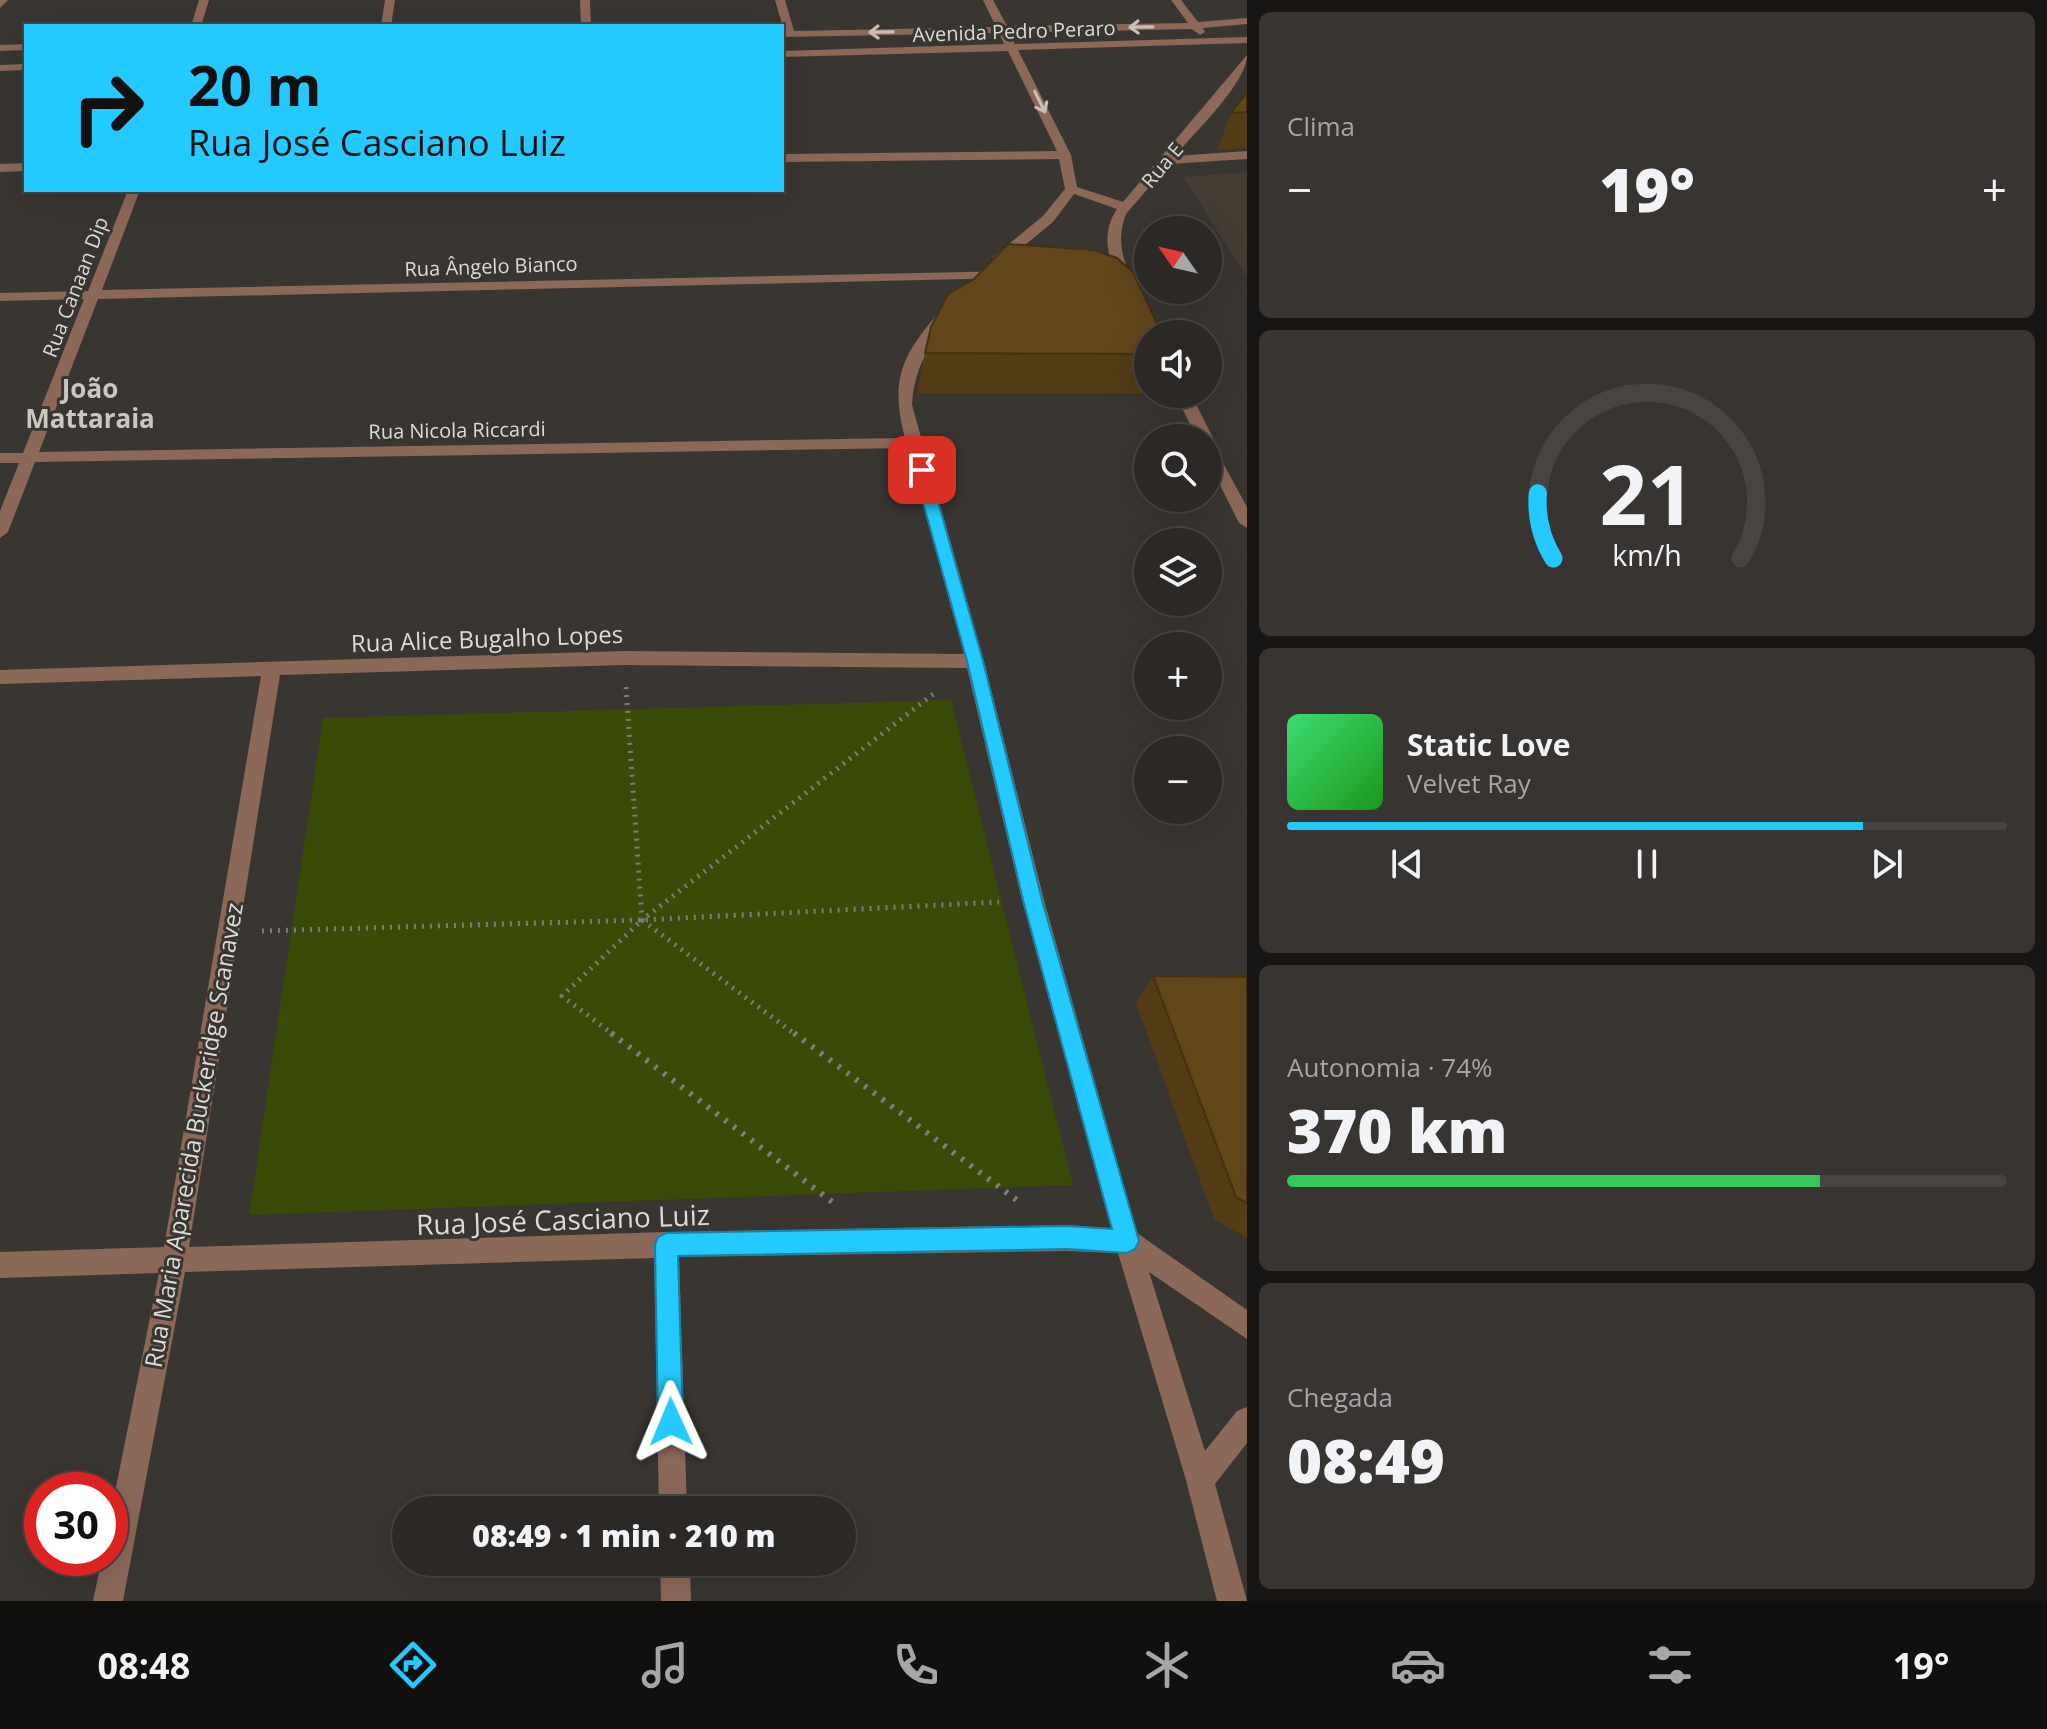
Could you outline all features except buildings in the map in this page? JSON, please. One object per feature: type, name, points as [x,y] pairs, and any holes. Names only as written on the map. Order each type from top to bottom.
[{"type":"street","points":[[0,5],[3,0]]},
{"type":"street","points":[[197,24],[204,0]]},
{"type":"street","points":[[386,24],[390,0]]},
{"type":"street","points":[[585,0],[586,24]]},
{"type":"street","points":[[780,0],[786,34]]},
{"type":"street","points":[[988,0],[1065,155],[1071,189],[1048,219],[983,273],[931,329],[911,360],[904,383],[904,405],[975,661],[1033,900],[1127,1241],[1200,1480],[1232,1601]]},
{"type":"street","points":[[1176,0],[1207,43]]},
{"type":"street","name":"Avenida Pedro Peraro","points":[[786,34],[1195,26],[1247,21]]},
{"type":"street","name":"Avenida Pedro Peraro","points":[[784,54],[1014,50],[1247,40]]},
{"type":"street","points":[[0,48],[24,47]]},
{"type":"street","name":"Rua E","points":[[1124,286],[1111,233],[1125,207],[1226,88],[1247,58]]},
{"type":"street","points":[[0,68],[24,67]]},
{"type":"street","points":[[784,158],[1065,155]]},
{"type":"street","points":[[1166,160],[1247,155]]},
{"type":"street","points":[[0,168],[24,167]]},
{"type":"street","points":[[1071,189],[1125,207]]},
{"type":"street","name":"Rua Canaan Dip","points":[[0,532],[133,192]]},
{"type":"street","name":"Rua Ângelo Bianco","points":[[0,297],[983,273],[1026,276]]},
{"type":"street","name":"Rua Nicola Riccardi","points":[[0,458],[914,443]]},
{"type":"street","points":[[1222,473],[1247,523]]},
{"type":"street","name":"Rua Alice Bugalho Lopes","points":[[0,677],[624,658],[975,661]]},
{"type":"street","name":"Rua Maria Aparecida Buckeridge Scanavez","points":[[108,1601],[174,1261],[272,668]]},
{"type":"street","name":"Rua José Casciano Luiz","points":[[0,1265],[666,1245],[1067,1238],[1127,1241]]},
{"type":"street","points":[[1127,1241],[1247,1326]]},
{"type":"street","points":[[666,1245],[673,1496]]},
{"type":"street","points":[[1200,1480],[1247,1421]]},
{"type":"street","points":[[675,1576],[676,1601]]},
{"type":"path","points":[[624,658],[642,920],[1067,1238]]},
{"type":"path","points":[[884,1241],[562,996],[642,920],[975,661]]},
{"type":"path","points":[[229,932],[642,920],[1033,900]]},
{"type":"shaded area","points":[[1247,172],[1247,277],[1222,238],[1222,216],[1208,216],[1183,177]]},
{"type":"green space","points":[[951,700],[1073,1185],[249,1215],[323,718]]},
{"type":"district","name":"João Mattaraia","points":[[90,403]]},
{"type":"route","points":[[671,1422],[666,1245],[1067,1238],[1127,1241],[1033,900],[975,661],[922,470]]}]
